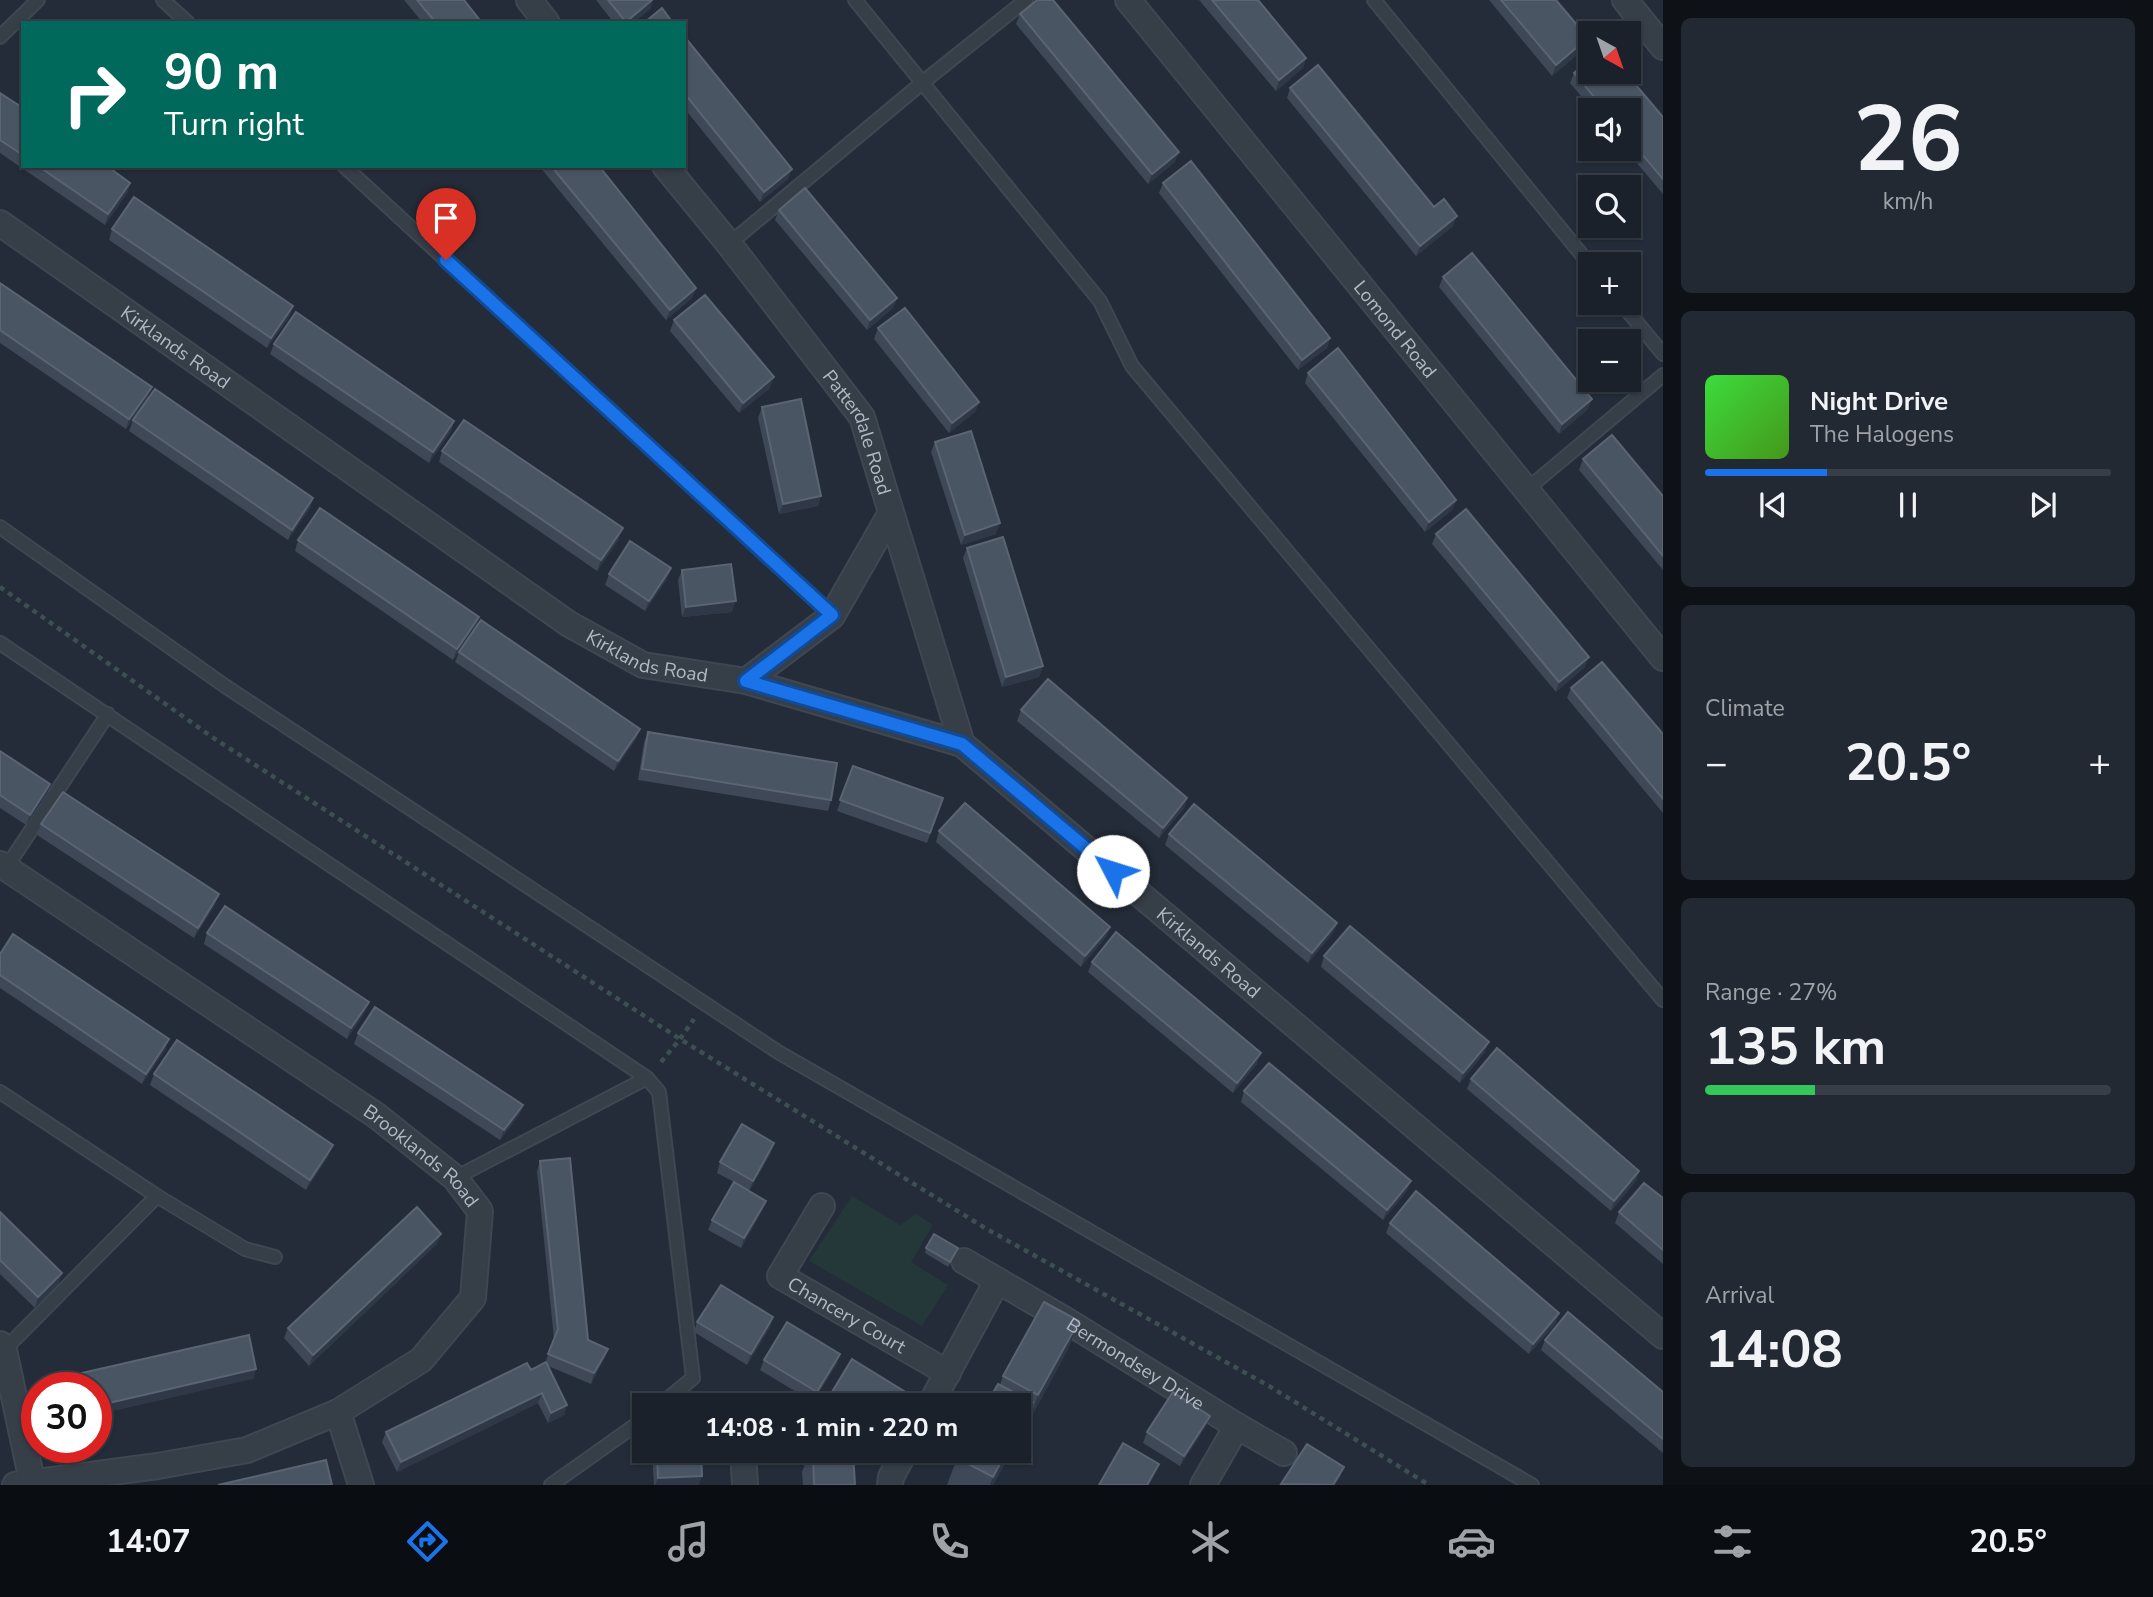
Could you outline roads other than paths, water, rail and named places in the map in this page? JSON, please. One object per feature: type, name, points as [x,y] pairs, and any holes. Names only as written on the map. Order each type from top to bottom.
[{"type":"street","points":[[529,0],[545,21]]},
{"type":"street","name":"Lomond Road","points":[[1128,0],[1663,658]]},
{"type":"street","points":[[1625,0],[1663,47]]},
{"type":"street","name":"Patterdale Road","points":[[667,168],[729,244],[862,417],[962,744]]},
{"type":"street","name":"Kirklands Road","points":[[0,223],[569,624],[643,665],[746,681],[962,744],[1663,1336]]},
{"type":"street","points":[[746,681],[832,615],[891,513]]},
{"type":"street","name":"Brooklands Road","points":[[3,866],[377,1116],[455,1178],[480,1211],[473,1298],[421,1360],[338,1412],[247,1450],[158,1466],[23,1483]]},
{"type":"street","name":"Chancery Court","points":[[822,1206],[780,1276],[948,1373]]},
{"type":"street","name":"Bermondsey Drive","points":[[964,1261],[1284,1453]]},
{"type":"street","points":[[937,1393],[996,1281]]},
{"type":"street","points":[[2,1347],[23,1483]]},
{"type":"street","points":[[338,1412],[361,1485]]},
{"type":"street","points":[[1203,1485],[1237,1426]]},
{"type":"street","points":[[744,1463],[745,1485]]},
{"type":"street","points":[[890,1485],[899,1463]]},
{"type":"lane","points":[[0,37],[38,0]]},
{"type":"lane","points":[[163,0],[186,21]]},
{"type":"lane","points":[[855,0],[1100,301],[1132,366],[1663,1000]]},
{"type":"lane","points":[[729,244],[922,83],[1027,0]]},
{"type":"lane","points":[[1374,0],[1580,252]]},
{"type":"lane","points":[[346,168],[832,615]]},
{"type":"lane","points":[[1631,315],[1663,354]]},
{"type":"lane","points":[[1525,491],[1663,374]]},
{"type":"lane","points":[[0,527],[225,686],[790,1059],[1532,1485]]},
{"type":"lane","points":[[0,643],[647,1078],[659,1092],[693,1378],[675,1393]]},
{"type":"lane","points":[[3,866],[108,714]]},
{"type":"lane","points":[[455,1178],[647,1078]]},
{"type":"lane","points":[[0,1092],[157,1196],[245,1249],[275,1257]]},
{"type":"lane","points":[[2,1347],[157,1196]]},
{"type":"lane","points":[[551,1485],[632,1428]]}]
